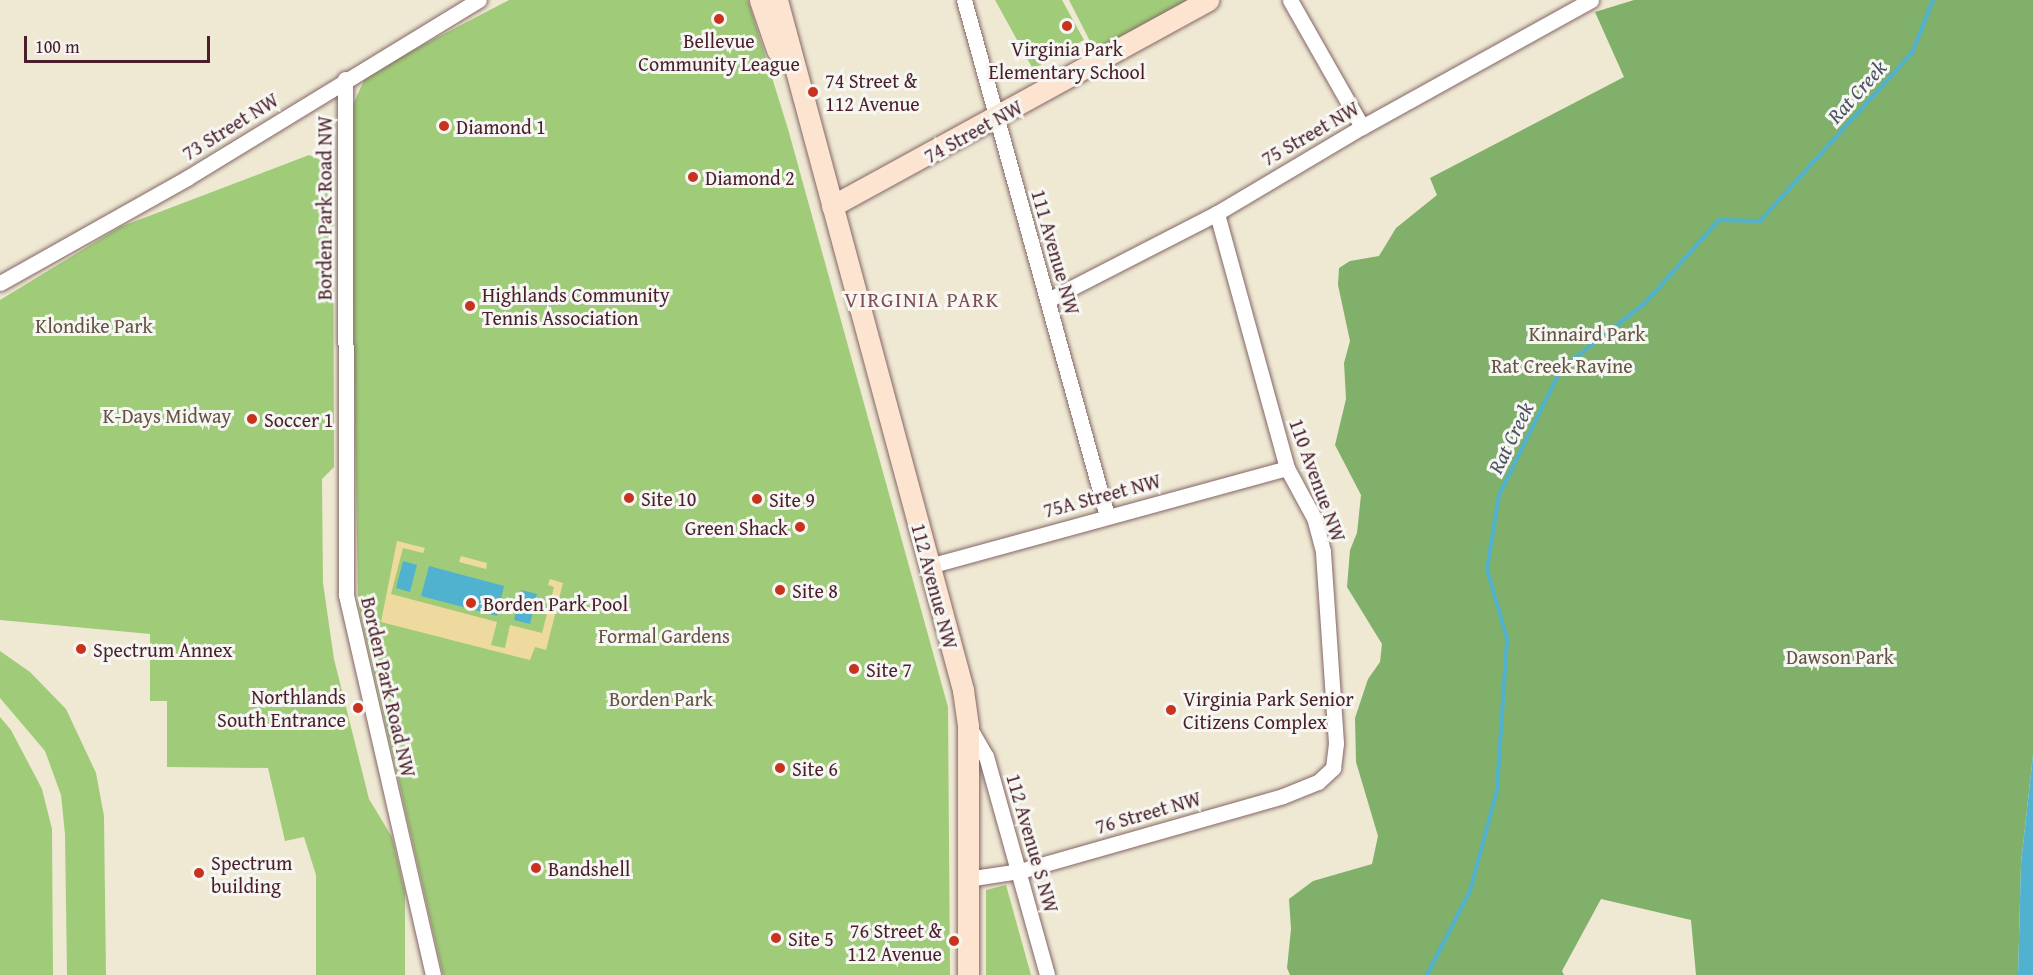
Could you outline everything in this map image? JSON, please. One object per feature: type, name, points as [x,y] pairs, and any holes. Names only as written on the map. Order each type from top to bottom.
[{"type":"main road","name":"112 Avenue NW","points":[[760,0],[832,206]]},
{"type":"main road","name":"112 Avenue NW","points":[[777,0],[963,690],[968,726],[968,975]]},
{"type":"main road","name":"74 Street NW","points":[[832,206],[996,119],[1208,0]]},
{"type":"street","name":"73 Street NW","points":[[0,283],[187,177],[345,79],[479,0]]},
{"type":"street","name":"111 Avenue NW","points":[[964,0],[1107,516]]},
{"type":"street","points":[[1290,0],[1362,127]]},
{"type":"street","name":"75 Street NW","points":[[1048,300],[1218,213],[1362,127],[1591,0]]},
{"type":"street","name":"Borden Park Road NW","points":[[345,79],[346,595],[433,975]]},
{"type":"street","name":"110 Avenue NW","points":[[1218,213],[1287,468],[1314,518],[1323,551],[1336,743],[1333,768]]},
{"type":"street","name":"75A Street NW","points":[[929,566],[1287,468]]},
{"type":"street","name":"112 Avenue S NW","points":[[968,726],[986,756],[1020,871],[1047,975]]},
{"type":"street","name":"76 Street NW","points":[[967,879],[1020,871],[1283,796],[1318,782],[1333,768]]},
{"type":"green space","name":"Borden Park","points":[[509,0],[748,0],[788,129],[948,707],[950,975],[443,975],[358,603],[350,111],[367,74]]},
{"type":"green space","points":[[995,0],[1062,0],[1084,40],[1033,69]]},
{"type":"green space","points":[[1069,0],[1191,0],[1096,53]]},
{"type":"green space","points":[[1634,0],[2033,0],[2033,755],[2021,863],[2018,975],[1696,975],[1691,920],[1601,899],[1562,971],[1564,975],[1290,975],[1287,968],[1291,929],[1289,899],[1313,881],[1372,864],[1378,836],[1356,762],[1355,718],[1368,679],[1380,662],[1382,644],[1347,587],[1350,550],[1357,533],[1361,495],[1335,445],[1346,399],[1344,363],[1350,341],[1338,285],[1339,268],[1350,261],[1379,256],[1396,228],[1437,195],[1430,178],[1624,77],[1595,12]]},
{"type":"green space","name":"K-Days Midway","points":[[309,155],[333,165],[334,467],[322,479],[323,583],[334,659],[369,799],[392,837],[405,892],[405,975],[316,975],[316,875],[304,837],[285,841],[268,768],[167,767],[167,701],[150,701],[150,634],[0,620],[0,300],[120,227]]},
{"type":"green space","points":[[0,651],[30,672],[66,709],[96,773],[104,816],[106,975],[67,975],[65,834],[61,795],[45,751],[0,698]]},
{"type":"green space","points":[[0,717],[11,730],[42,789],[52,829],[53,975],[0,975]]},
{"type":"green space","points":[[1006,885],[1031,975],[986,975],[986,890]]},
{"type":"sand","points":[[397,541],[425,548],[423,553],[403,548],[391,594],[497,622],[491,645],[505,648],[510,625],[542,633],[554,587],[548,585],[550,579],[563,583],[546,650],[535,647],[530,660],[381,622]]},
{"type":"sand","points":[[461,556],[487,563],[486,569],[459,562]]},
{"type":"water","points":[[403,561],[417,565],[410,592],[396,588]]},
{"type":"water","points":[[429,566],[504,586],[497,616],[421,596]]},
{"type":"water","points":[[521,590],[537,594],[530,624],[514,620]]},
{"type":"water","points":[[2033,755],[2033,975],[2018,975],[2021,863]]},
{"type":"waterway","name":"Rat Creek","points":[[1427,975],[1470,891],[1497,790],[1507,639],[1487,569],[1499,495],[1561,369],[1645,303],[1719,220],[1760,221],[1912,53],[1933,0]]},
{"type":"place","name":"Bellevue Community League","points":[[719,19]]},
{"type":"place","name":"Virginia Park Elementary School","points":[[1067,26]]},
{"type":"place","name":"74 Street & 112 Avenue","points":[[813,92]]},
{"type":"place","name":"Diamond 1","points":[[444,126]]},
{"type":"place","name":"Diamond 2","points":[[693,177]]},
{"type":"place","name":"Highlands Community Tennis Association","points":[[470,306]]},
{"type":"place","name":"Soccer 1","points":[[252,419]]},
{"type":"place","name":"Site 10","points":[[629,498]]},
{"type":"place","name":"Site 9","points":[[757,499]]},
{"type":"place","name":"Green Shack","points":[[800,527]]},
{"type":"place","name":"Site 8","points":[[780,590]]},
{"type":"place","name":"Borden Park Pool","points":[[471,603]]},
{"type":"place","name":"Spectrum Annex","points":[[81,649]]},
{"type":"place","name":"Site 7","points":[[854,669]]},
{"type":"place","name":"Northlands South Entrance","points":[[358,708]]},
{"type":"place","name":"Virginia Park Senior Citizens Complex","points":[[1171,710]]},
{"type":"place","name":"Site 6","points":[[780,768]]},
{"type":"place","name":"Bandshell","points":[[536,868]]},
{"type":"place","name":"Spectrum building","points":[[199,873]]},
{"type":"place","name":"Site 5","points":[[776,938]]},
{"type":"place","name":"76 Street & 112 Avenue","points":[[954,941]]},
{"type":"district","name":"VIRGINIA PARK","points":[[922,300]]},
{"type":"park label","name":"Klondike Park","points":[[94,325]]},
{"type":"park label","name":"Kinnaird Park","points":[[1587,333]]},
{"type":"park label","name":"Rat Creek Ravine","points":[[1562,365]]},
{"type":"park label","name":"Formal Gardens","points":[[664,635]]},
{"type":"park label","name":"Dawson Park","points":[[1840,656]]}]
